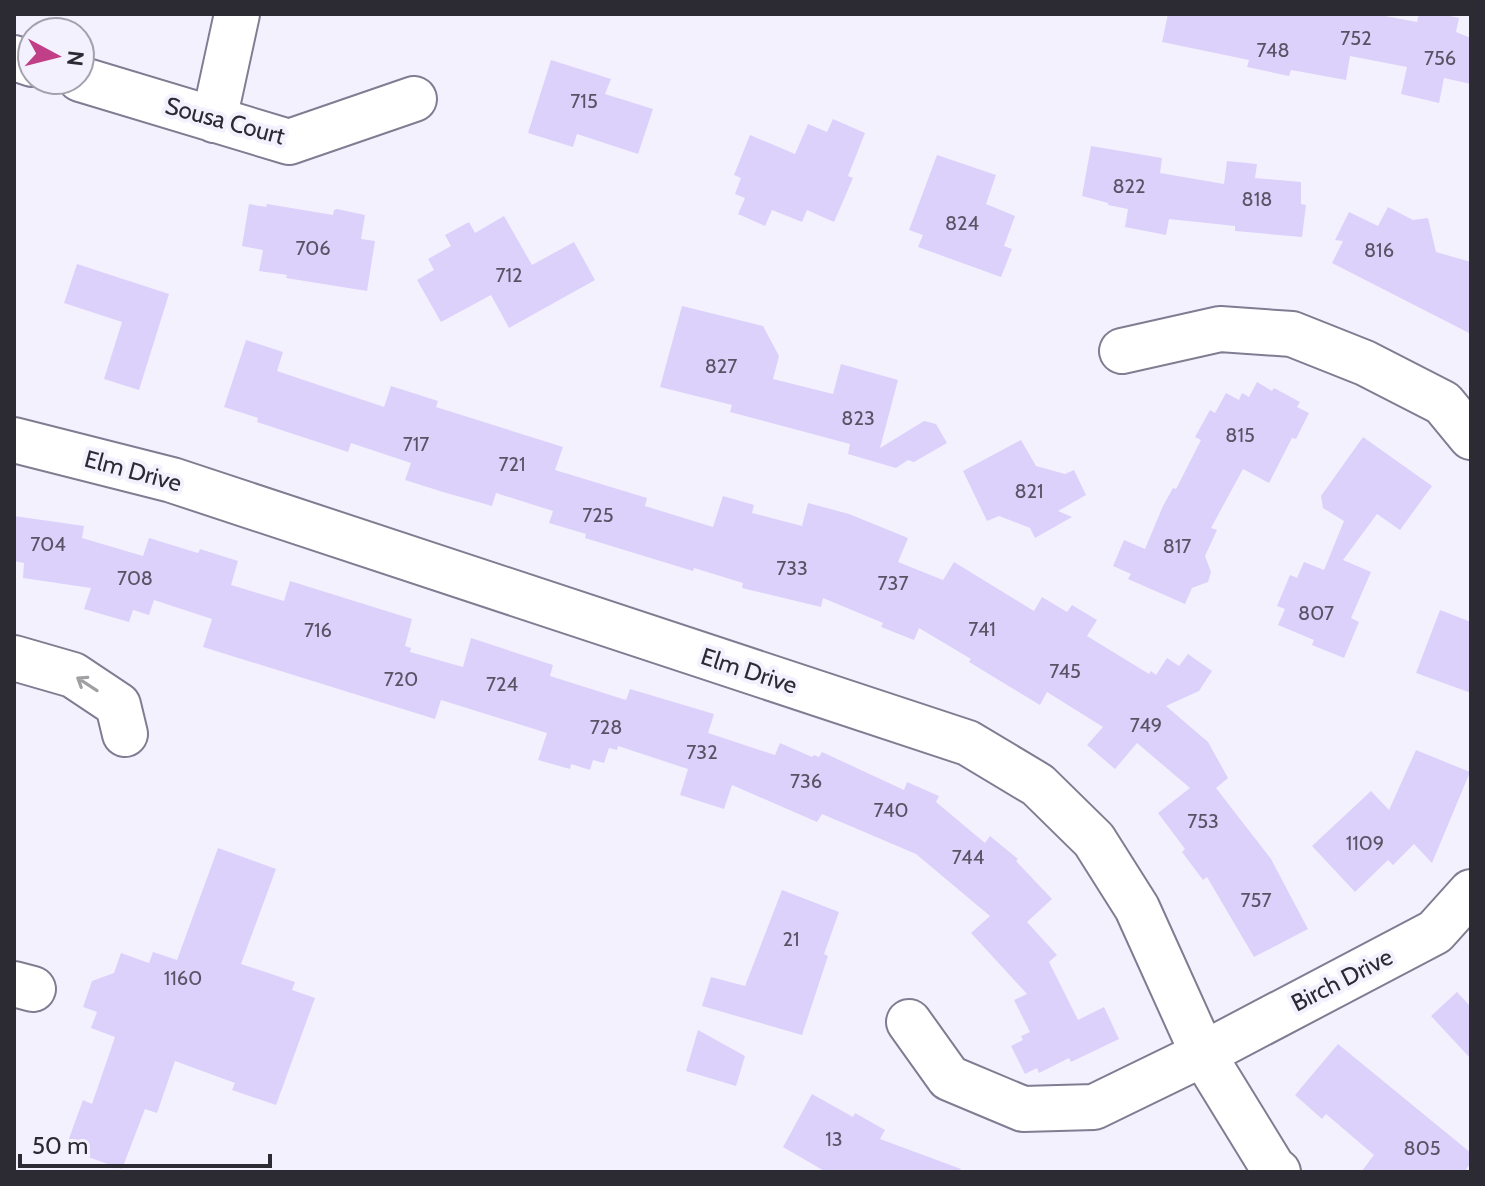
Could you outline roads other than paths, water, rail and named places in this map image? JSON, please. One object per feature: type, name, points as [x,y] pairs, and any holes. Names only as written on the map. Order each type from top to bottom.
[{"type":"street","points":[[214,120],[237,14]]},
{"type":"street","name":"Sousa Court","points":[[96,84],[289,142],[414,99]]},
{"type":"street","points":[[1122,351],[1220,329],[1292,334],[1365,363],[1443,403],[1471,437]]},
{"type":"street","name":"Elm Drive","points":[[14,440],[172,480],[968,743],[1038,785],[1094,840],[1137,908],[1203,1054],[1278,1172]]},
{"type":"street","points":[[14,658],[73,675],[118,705],[125,734]]},
{"type":"street","name":"Birch Drive","points":[[909,1022],[949,1078],[1023,1109],[1094,1107],[1203,1054],[1435,932],[1471,892]]}]
